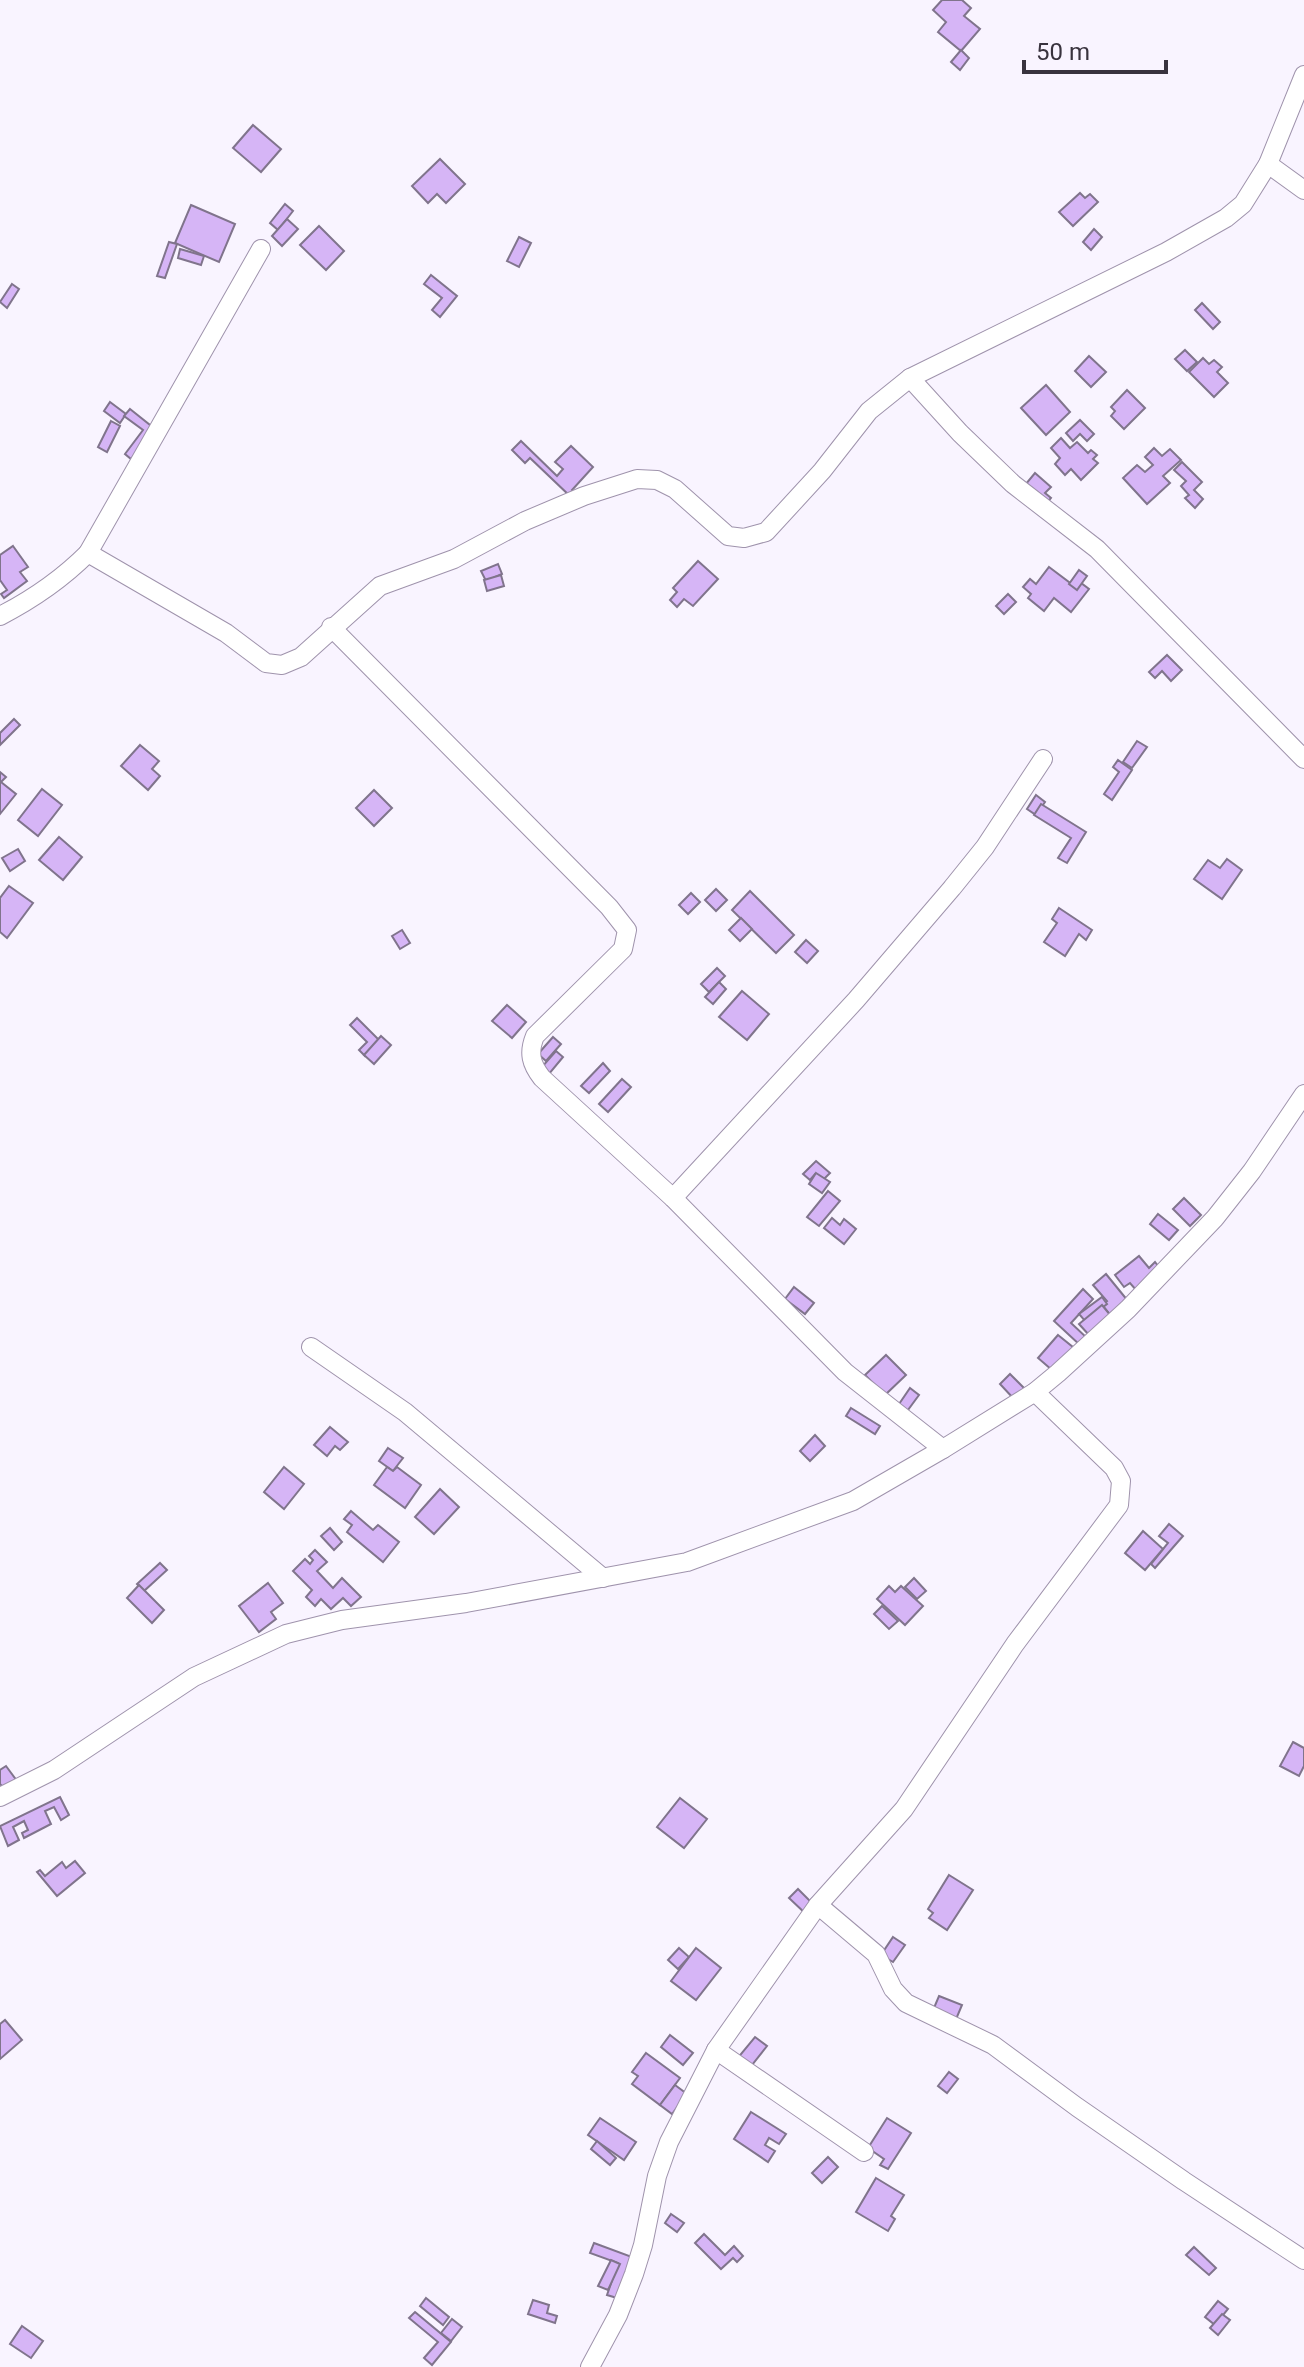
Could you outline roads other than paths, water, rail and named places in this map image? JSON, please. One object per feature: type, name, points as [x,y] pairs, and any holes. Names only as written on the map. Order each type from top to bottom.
[{"type":"street","points":[[88,553],[226,633],[266,663],[282,665],[301,657],[380,586],[454,559],[525,521],[584,496],[637,479],[657,480],[675,489],[728,536],[744,538],[766,532],[822,471],[869,411],[910,378],[1166,252],[1226,218],[1243,204],[1268,164],[1304,75]]},
{"type":"street","points":[[1268,164],[1304,190]]},
{"type":"street","points":[[0,616],[67,574],[88,553],[261,249]]},
{"type":"street","points":[[910,378],[960,433],[1013,484],[1097,549],[1304,759]]},
{"type":"street","points":[[331,627],[609,907],[627,930],[623,949],[535,1036],[530,1047],[534,1068],[673,1198],[845,1372],[943,1449]]},
{"type":"street","points":[[673,1198],[856,1000],[952,888],[985,847],[1043,759]]},
{"type":"street","points":[[0,1797],[54,1770],[194,1677],[286,1634],[342,1620],[466,1603],[687,1562],[853,1501],[1035,1392],[1128,1309],[1215,1218],[1252,1171],[1304,1094]]},
{"type":"street","points":[[311,1347],[405,1412],[603,1578]]},
{"type":"street","points":[[590,2367],[618,2315],[634,2274],[657,2176],[669,2142],[716,2050],[818,1905],[904,1809],[1015,1644],[1119,1505],[1121,1481],[1114,1468],[1035,1392]]},
{"type":"street","points":[[818,1905],[876,1954],[893,1989],[906,2003],[993,2045],[1172,2173],[1304,2260]]},
{"type":"street","points":[[716,2050],[864,2152]]}]
